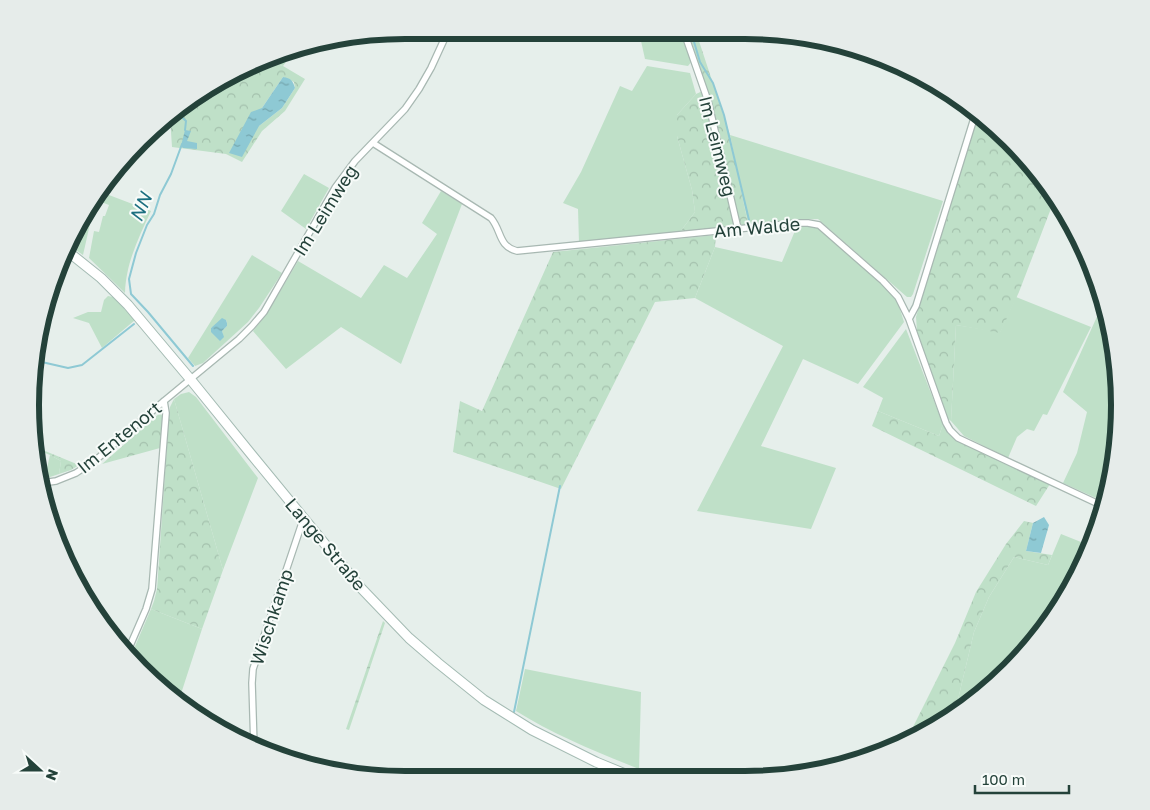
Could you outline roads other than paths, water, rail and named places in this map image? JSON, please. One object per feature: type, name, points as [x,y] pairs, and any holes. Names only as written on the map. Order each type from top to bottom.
[{"type":"street","name":"Im Leimweg","points":[[191,380],[239,339],[264,312],[335,188],[355,161],[405,109],[431,68],[444,39]]},
{"type":"street","name":"Im Leimweg","points":[[686,39],[708,101],[738,229]]},
{"type":"street","points":[[909,319],[916,306],[974,119]]},
{"type":"street","name":"Am Walde","points":[[373,143],[491,218],[505,245],[517,251],[808,222],[819,225],[884,281],[898,296],[909,319],[946,423],[958,438],[1098,503]]},
{"type":"street","name":"Lange Straße","points":[[72,255],[101,278],[128,305],[361,588],[409,638],[484,700],[532,730],[618,771]]},
{"type":"street","name":"Im Entenort","points":[[47,482],[76,473],[97,459],[191,380]]},
{"type":"street","points":[[130,646],[146,609],[152,589],[166,413],[164,401]]},
{"type":"street","name":"Wischkamp","points":[[254,738],[253,669],[300,530],[306,520]]},
{"type":"water","points":[[283,77],[291,80],[295,88],[282,108],[259,126],[242,157],[229,153],[251,112],[262,108]]},
{"type":"water","points":[[185,130],[191,131],[187,141],[197,143],[197,149],[183,148],[181,146]]},
{"type":"water","points":[[222,318],[226,320],[227,326],[222,331],[224,337],[220,341],[211,332],[211,328]]},
{"type":"water","points":[[1044,517],[1049,525],[1041,553],[1026,551],[1033,523]]},
{"type":"waterway","points":[[693,39],[700,62],[713,83],[724,115],[749,220]]},
{"type":"waterway","name":"NN","points":[[180,116],[186,121],[185,130]]},
{"type":"waterway","name":"NN","points":[[182,144],[171,174],[160,195],[154,214],[147,225],[136,253],[129,279],[131,294],[193,366]]},
{"type":"waterway","points":[[42,362],[68,368],[82,365],[134,324]]},
{"type":"waterway","points":[[514,712],[560,486]]}]
